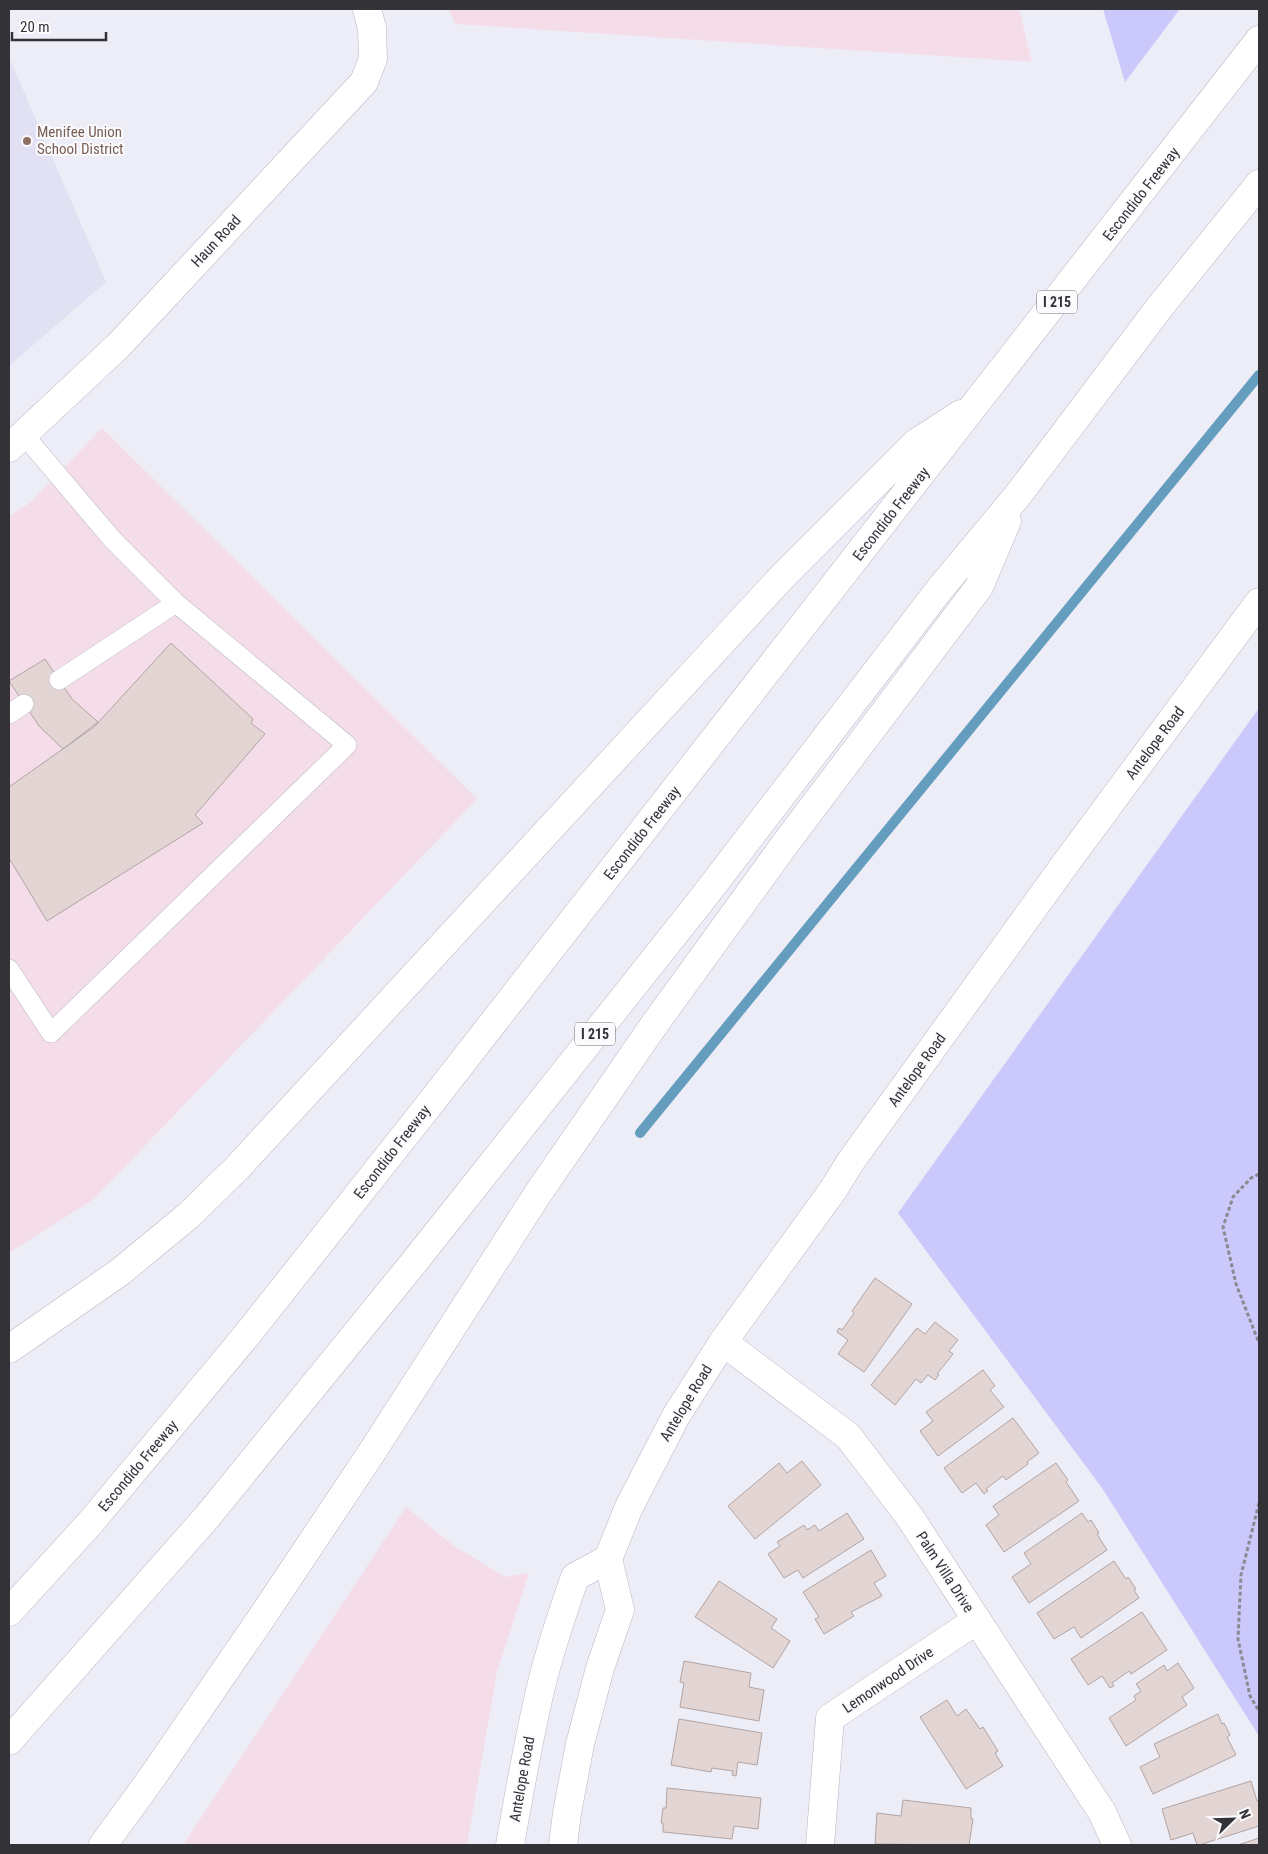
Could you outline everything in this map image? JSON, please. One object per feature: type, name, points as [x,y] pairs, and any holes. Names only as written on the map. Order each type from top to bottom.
[{"type":"main road","name":"Haun Road","points":[[16,442],[119,345],[364,82],[374,59],[372,28],[367,9]]},
{"type":"main road","name":"Escondido Freeway","points":[[9,1612],[91,1522],[246,1336],[977,404],[1259,40]]},
{"type":"main road","name":"I 215","points":[[9,1741],[207,1517],[402,1277],[703,898],[939,590],[1018,495],[1159,308],[1259,184]]},
{"type":"main road","points":[[9,1349],[120,1272],[189,1215],[244,1160],[782,577],[916,443],[977,404]]},
{"type":"main road","points":[[103,1845],[151,1779],[262,1616],[372,1452],[539,1192],[654,1025],[785,844],[979,587],[1018,495]]},
{"type":"main road","name":"Antelope Road","points":[[510,1845],[540,1689],[556,1632],[575,1577],[608,1559],[629,1507],[676,1416],[723,1342],[1066,863],[1259,602]]},
{"type":"main road","name":"Palm Villa Drive","points":[[723,1342],[848,1436],[909,1516],[1102,1812],[1117,1845]]},
{"type":"main road","points":[[563,1845],[580,1744],[600,1668],[620,1610],[608,1559]]},
{"type":"main road","name":"Lemonwood Drive","points":[[820,1845],[830,1718],[977,1620]]},
{"type":"lane","points":[[9,969],[51,1033],[347,745],[176,603],[16,442]]},
{"type":"lane","points":[[59,680],[176,603]]},
{"type":"path","points":[[1259,1174],[1251,1178],[1233,1197],[1223,1227],[1236,1284],[1259,1343]]},
{"type":"path","points":[[1259,1503],[1241,1575],[1238,1639],[1250,1696],[1259,1711]]},
{"type":"shaded area","points":[[449,9],[1019,9],[1032,62],[455,24]]},
{"type":"shaded area","points":[[1103,9],[1180,9],[1125,82]]},
{"type":"shaded area","name":"Menifee Union School District","points":[[9,57],[106,282],[9,366]]},
{"type":"shaded area","points":[[102,428],[477,799],[94,1199],[9,1253],[9,516],[31,502]]},
{"type":"shaded area","points":[[1259,708],[1259,1736],[1102,1488],[898,1213]]},
{"type":"shaded area","points":[[406,1507],[454,1546],[505,1577],[529,1573],[497,1672],[467,1845],[183,1845]]},
{"type":"building","points":[[171,643],[253,719],[251,723],[265,734],[195,815],[203,823],[47,921],[9,858],[9,787],[94,727]]},
{"type":"building","points":[[45,659],[72,699],[98,722],[63,749],[39,726],[9,681]]},
{"type":"building","points":[[875,1278],[912,1304],[864,1372],[838,1354],[848,1340],[837,1332],[839,1328],[842,1330],[854,1313],[852,1311]]},
{"type":"building","points":[[935,1322],[958,1340],[949,1351],[953,1354],[937,1374],[939,1375],[935,1380],[928,1375],[921,1383],[916,1379],[895,1405],[871,1385],[917,1328],[925,1334]]},
{"type":"building","points":[[983,1370],[995,1386],[990,1390],[1004,1407],[938,1456],[920,1431],[933,1421],[926,1412]]},
{"type":"building","points":[[1013,1418],[1039,1453],[1027,1462],[1028,1464],[1006,1480],[1003,1476],[986,1489],[988,1491],[984,1494],[976,1483],[962,1493],[944,1468]]},
{"type":"building","points":[[802,1461],[821,1485],[755,1539],[728,1506],[779,1463],[787,1473]]},
{"type":"building","points":[[1056,1463],[1079,1501],[1004,1552],[986,1525],[999,1515],[993,1506]]},
{"type":"building","points":[[847,1513],[864,1539],[803,1578],[798,1570],[784,1578],[768,1554],[780,1546],[777,1542],[804,1525],[807,1530],[815,1525],[819,1531]]},
{"type":"building","points":[[1082,1513],[1088,1522],[1091,1520],[1107,1550],[1029,1603],[1012,1577],[1031,1564],[1024,1553]]},
{"type":"building","points":[[871,1550],[886,1576],[874,1583],[882,1596],[851,1612],[854,1616],[824,1634],[815,1619],[819,1617],[803,1592]]},
{"type":"building","points":[[1114,1561],[1126,1579],[1128,1577],[1136,1589],[1134,1590],[1139,1598],[1081,1638],[1074,1627],[1054,1639],[1037,1613]]},
{"type":"building","points":[[719,1581],[777,1619],[771,1628],[790,1641],[773,1668],[695,1617]]},
{"type":"building","points":[[1142,1612],[1167,1650],[1131,1674],[1129,1671],[1112,1683],[1114,1686],[1110,1688],[1102,1676],[1088,1685],[1071,1659]]},
{"type":"building","points":[[684,1661],[751,1673],[749,1687],[764,1690],[759,1721],[680,1707],[684,1683],[680,1682]]},
{"type":"building","points":[[1178,1663],[1194,1688],[1182,1697],[1187,1705],[1126,1746],[1109,1718],[1136,1700],[1134,1696],[1141,1691],[1136,1684],[1164,1665],[1167,1671]]},
{"type":"building","points":[[947,1700],[957,1716],[966,1709],[980,1729],[983,1727],[998,1751],[995,1753],[1003,1766],[966,1789],[920,1717]]},
{"type":"building","points":[[1218,1714],[1230,1735],[1227,1737],[1236,1755],[1153,1794],[1140,1767],[1160,1757],[1154,1744]]},
{"type":"building","points":[[679,1719],[762,1733],[757,1765],[738,1762],[736,1776],[732,1775],[733,1771],[712,1768],[711,1772],[671,1765]]},
{"type":"building","points":[[1251,1781],[1257,1801],[1259,1800],[1259,1826],[1199,1845],[1197,1845],[1193,1833],[1171,1840],[1162,1809]]},
{"type":"building","points":[[667,1788],[761,1798],[758,1829],[734,1826],[732,1839],[663,1832],[663,1823],[661,1823],[663,1808],[666,1808]]},
{"type":"building","points":[[903,1800],[971,1808],[971,1819],[973,1819],[969,1845],[875,1844],[877,1813],[901,1816]]},
{"type":"building","points":[[1259,1838],[1259,1845],[1238,1845]]},
{"type":"waterway","points":[[640,1133],[1259,375]]},
{"type":"place","name":"Menifee Union School District","points":[[27,141]]}]
